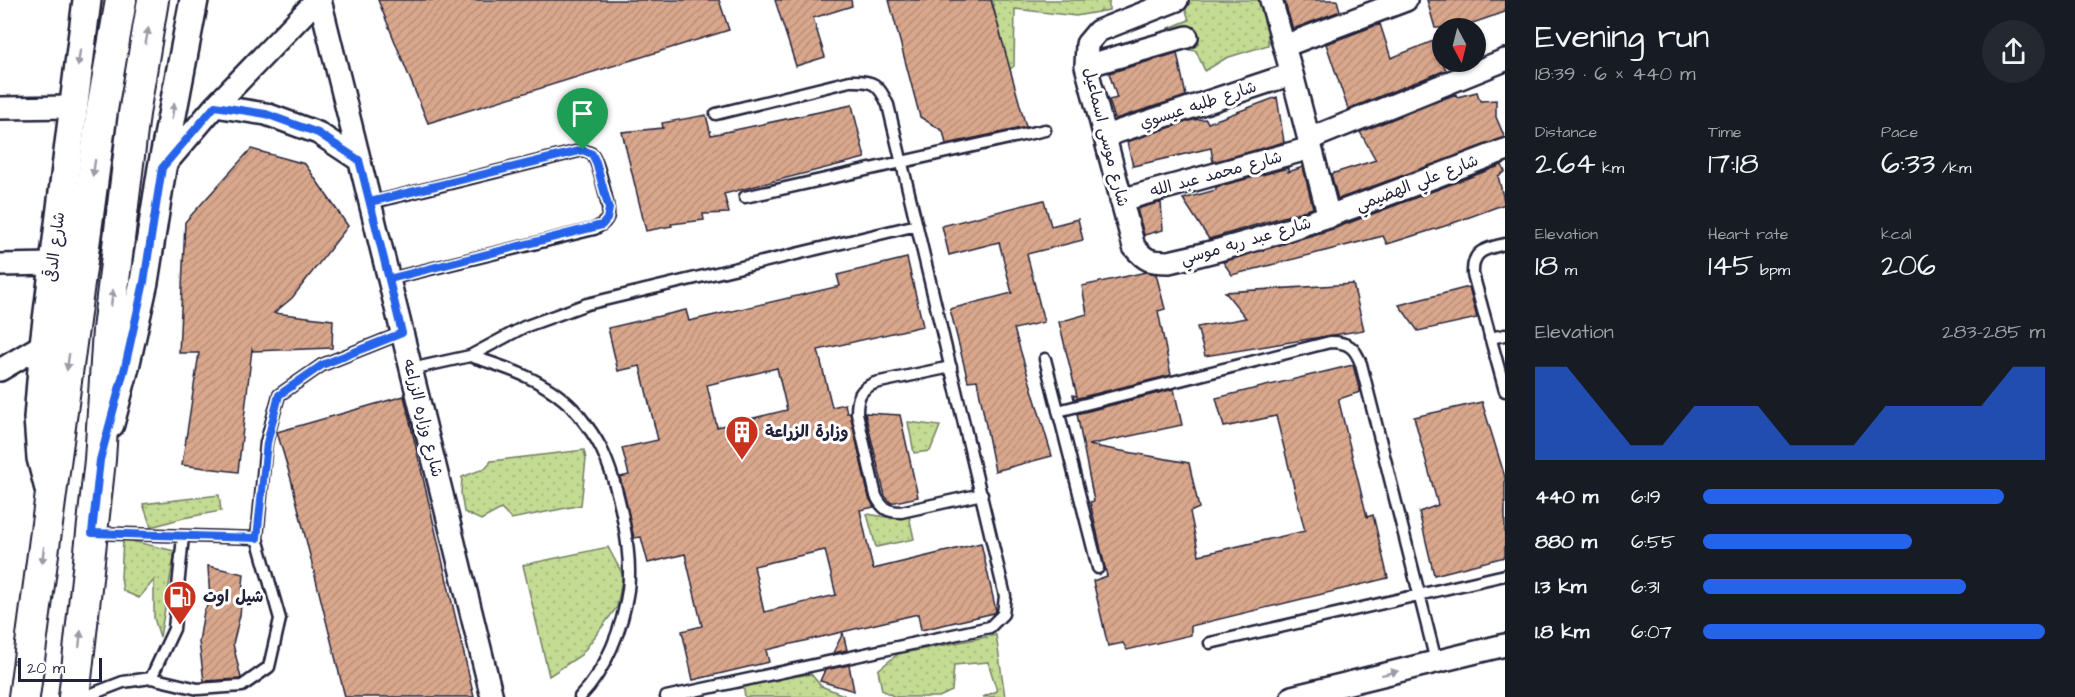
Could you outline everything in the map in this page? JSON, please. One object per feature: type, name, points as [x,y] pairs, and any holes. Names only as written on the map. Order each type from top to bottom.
[{"type":"main road","name":"شارع الدقى","points":[[24,697],[102,110],[121,0]]},
{"type":"main road","points":[[74,697],[100,460],[108,330],[134,114],[153,0]]},
{"type":"street","name":"شارع الدقى","points":[[50,493],[41,458],[38,418],[52,264],[87,0]]},
{"type":"street","points":[[100,460],[125,367],[144,282],[162,168],[194,0]]},
{"type":"street","points":[[162,168],[215,106],[318,0]]},
{"type":"street","name":"شارع وزاره الزراعه","points":[[318,0],[492,697]]},
{"type":"street","name":"شارع موسى اسماعيل","points":[[1134,246],[1086,66],[1087,44],[1098,31],[1177,0]]},
{"type":"street","points":[[1271,0],[1329,217]]},
{"type":"street","points":[[1284,45],[1406,0]]},
{"type":"street","points":[[1086,66],[1188,37]]},
{"type":"street","name":"شارع محمد عبد الله","points":[[1122,200],[1310,143],[1505,60]]},
{"type":"street","name":"شارع طلبه عيسوي","points":[[1105,136],[1292,74]]},
{"type":"street","points":[[215,106],[266,114],[318,133],[359,160]]},
{"type":"street","points":[[0,108],[72,107]]},
{"type":"street","name":"شارع علي الهضيمي","points":[[1329,217],[1505,150]]},
{"type":"street","name":"شارع عبد ربه موسي","points":[[1134,246],[1143,258],[1154,262],[1169,262],[1251,242],[1329,217]]},
{"type":"street","points":[[0,265],[52,264]]},
{"type":"street","points":[[0,370],[44,344]]},
{"type":"street","points":[[1292,697],[1505,645]]},
{"type":"lane","points":[[666,697],[990,627],[1002,614],[1005,596],[902,162],[881,89],[867,80],[850,81],[716,114]]},
{"type":"lane","points":[[746,197],[1045,130]]},
{"type":"lane","points":[[370,202],[583,150],[592,154],[596,162],[609,209],[607,219],[594,229],[389,279]]},
{"type":"lane","points":[[411,369],[470,356],[525,327],[587,304],[917,225]]},
{"type":"lane","points":[[1505,244],[1483,250],[1476,256],[1473,265],[1473,274],[1505,391]]},
{"type":"lane","points":[[84,697],[123,682],[151,678],[198,689],[242,686],[269,666],[280,619],[257,538],[267,443],[279,395],[322,365],[402,333]]},
{"type":"lane","points":[[1490,338],[1505,334]]},
{"type":"lane","points":[[1058,411],[1330,342],[1344,342],[1356,350],[1361,364],[1436,662]]},
{"type":"lane","points":[[470,356],[507,368],[545,386],[577,413],[600,447],[615,485],[628,551],[628,589],[620,626],[605,661],[580,697]]},
{"type":"lane","points":[[1045,359],[1098,568]]},
{"type":"lane","points":[[951,367],[875,383],[863,388],[857,400],[857,413],[876,496],[881,506],[890,512],[901,512],[982,494]]},
{"type":"lane","points":[[92,533],[257,538]]},
{"type":"lane","points":[[151,678],[174,629],[183,536]]},
{"type":"lane","points":[[1210,643],[1505,575]]},
{"type":"green space","points":[[992,0],[1109,0],[1109,10],[1076,16],[1015,9],[1014,66],[1009,70]]},
{"type":"green space","points":[[1188,0],[1267,0],[1268,45],[1226,58],[1205,71],[1196,51],[1172,47],[1169,28],[1189,20],[1183,2]]},
{"type":"green space","points":[[908,422],[940,426],[930,451],[914,453]]},
{"type":"green space","points":[[584,450],[586,459],[581,505],[511,519],[501,509],[481,520],[464,512],[461,493],[462,477],[486,468],[491,461]]},
{"type":"green space","points":[[219,495],[221,511],[151,527],[143,504]]},
{"type":"green space","points":[[867,514],[893,518],[909,516],[914,539],[876,547]]},
{"type":"green space","points":[[123,539],[175,551],[160,637],[154,618],[154,580],[139,598],[123,591],[121,577]]},
{"type":"green space","points":[[608,547],[623,575],[617,607],[581,655],[549,676],[523,565]]},
{"type":"green space","points":[[996,635],[1005,697],[983,697],[997,691],[988,662],[954,665],[952,691],[939,697],[895,697],[882,690],[878,670],[898,654]]},
{"type":"green space","points":[[811,674],[821,686],[845,697],[745,697],[743,684]]},
{"type":"building","points":[[378,0],[719,0],[729,30],[428,123]]},
{"type":"building","points":[[775,0],[851,0],[852,6],[813,18],[825,57],[796,66]]},
{"type":"building","points":[[889,0],[991,0],[1026,127],[946,144],[943,131],[920,117]]},
{"type":"building","points":[[1284,0],[1337,0],[1340,11],[1293,29]]},
{"type":"building","points":[[1427,0],[1505,0],[1505,12],[1486,18],[1432,18]]},
{"type":"building","points":[[1380,24],[1391,58],[1432,41],[1432,72],[1441,72],[1348,109],[1326,44]]},
{"type":"building","points":[[1177,53],[1186,96],[1115,119],[1109,100],[1117,98],[1109,73]]},
{"type":"building","points":[[1477,92],[1480,101],[1496,100],[1496,117],[1505,138],[1338,199],[1331,174],[1376,160],[1360,132],[1456,94],[1457,97]]},
{"type":"building","points":[[1277,97],[1284,142],[1213,162],[1211,148],[1133,166],[1127,142],[1192,120],[1206,119],[1208,123]]},
{"type":"building","points":[[852,105],[865,158],[724,194],[729,213],[703,214],[704,220],[671,224],[672,226],[646,231],[622,132],[663,128],[662,123],[706,115],[711,135]]},
{"type":"building","points":[[251,149],[305,164],[348,226],[292,298],[274,313],[333,320],[332,348],[253,351],[252,349],[238,472],[182,465],[199,353],[179,353],[185,222]]},
{"type":"building","points":[[1502,165],[1505,172],[1498,176],[1505,204],[1445,226],[1387,244],[1383,236],[1232,275],[1223,262],[1333,229]]},
{"type":"building","points":[[1303,167],[1313,208],[1209,239],[1183,199],[1216,190],[1216,187],[1288,168],[1288,172]]},
{"type":"building","points":[[1044,200],[1051,226],[1078,219],[1083,240],[1027,254],[1044,322],[1014,329],[1052,456],[995,471],[977,380],[968,381],[950,309],[1012,293],[999,242],[949,255],[942,226]]},
{"type":"building","points":[[1161,202],[1163,230],[1144,235],[1137,209]]},
{"type":"building","name":"وزارة الزراعة","points":[[907,258],[923,326],[818,350],[832,407],[845,404],[847,413],[850,413],[869,498],[874,507],[860,510],[873,569],[981,543],[996,611],[921,630],[918,614],[766,650],[769,662],[693,680],[682,631],[702,626],[685,554],[648,563],[641,537],[634,538],[620,477],[629,475],[622,448],[658,440],[640,366],[618,371],[608,328],[686,310],[689,321],[840,286],[837,275]],"holes":[[[777,368],[787,410],[717,427],[707,385]],[[825,550],[836,595],[764,612],[754,566]]]},
{"type":"building","points":[[1146,272],[1156,274],[1165,309],[1158,311],[1171,375],[1074,399],[1073,395],[1077,396],[1059,322],[1087,314],[1082,286]]},
{"type":"building","points":[[1353,284],[1364,330],[1205,356],[1197,327],[1246,318],[1225,292]]},
{"type":"building","points":[[1469,287],[1477,318],[1418,331],[1399,305]]},
{"type":"building","points":[[1353,365],[1360,392],[1339,399],[1339,402],[1367,517],[1373,515],[1388,578],[1191,626],[1191,635],[1127,650],[1123,643],[1108,646],[1093,581],[1107,576],[1090,502],[1094,501],[1077,414],[1174,389],[1182,425],[1088,445],[1189,463],[1199,508],[1190,512],[1199,555],[1305,531],[1276,416],[1224,427],[1216,398]]},
{"type":"building","points":[[404,396],[474,697],[345,697],[291,479],[277,432]]},
{"type":"building","points":[[1482,402],[1505,477],[1505,557],[1434,575],[1419,512],[1438,505],[1414,417]]},
{"type":"building","points":[[865,413],[900,415],[918,497],[891,503],[885,496]]},
{"type":"building","points":[[208,566],[244,574],[240,615],[233,644],[241,678],[239,679],[204,681],[199,642],[204,611],[210,601]]},
{"type":"building","points":[[843,633],[847,650],[833,653]]},
{"type":"building","points":[[849,665],[854,691],[820,681],[825,670]]},
{"type":"place","name":"وزارة الزراعة","points":[[742,461]]},
{"type":"place","name":"شيل اوت","points":[[180,626]]},
{"type":"route","points":[[583,150],[370,202],[402,333],[322,365],[279,395],[267,443],[257,538],[92,533],[100,460],[125,367],[144,282],[162,168],[215,106],[266,114],[318,133],[359,160],[370,202],[389,279],[594,229],[602,225],[607,219],[609,209],[596,162],[592,154],[583,150]]}]
